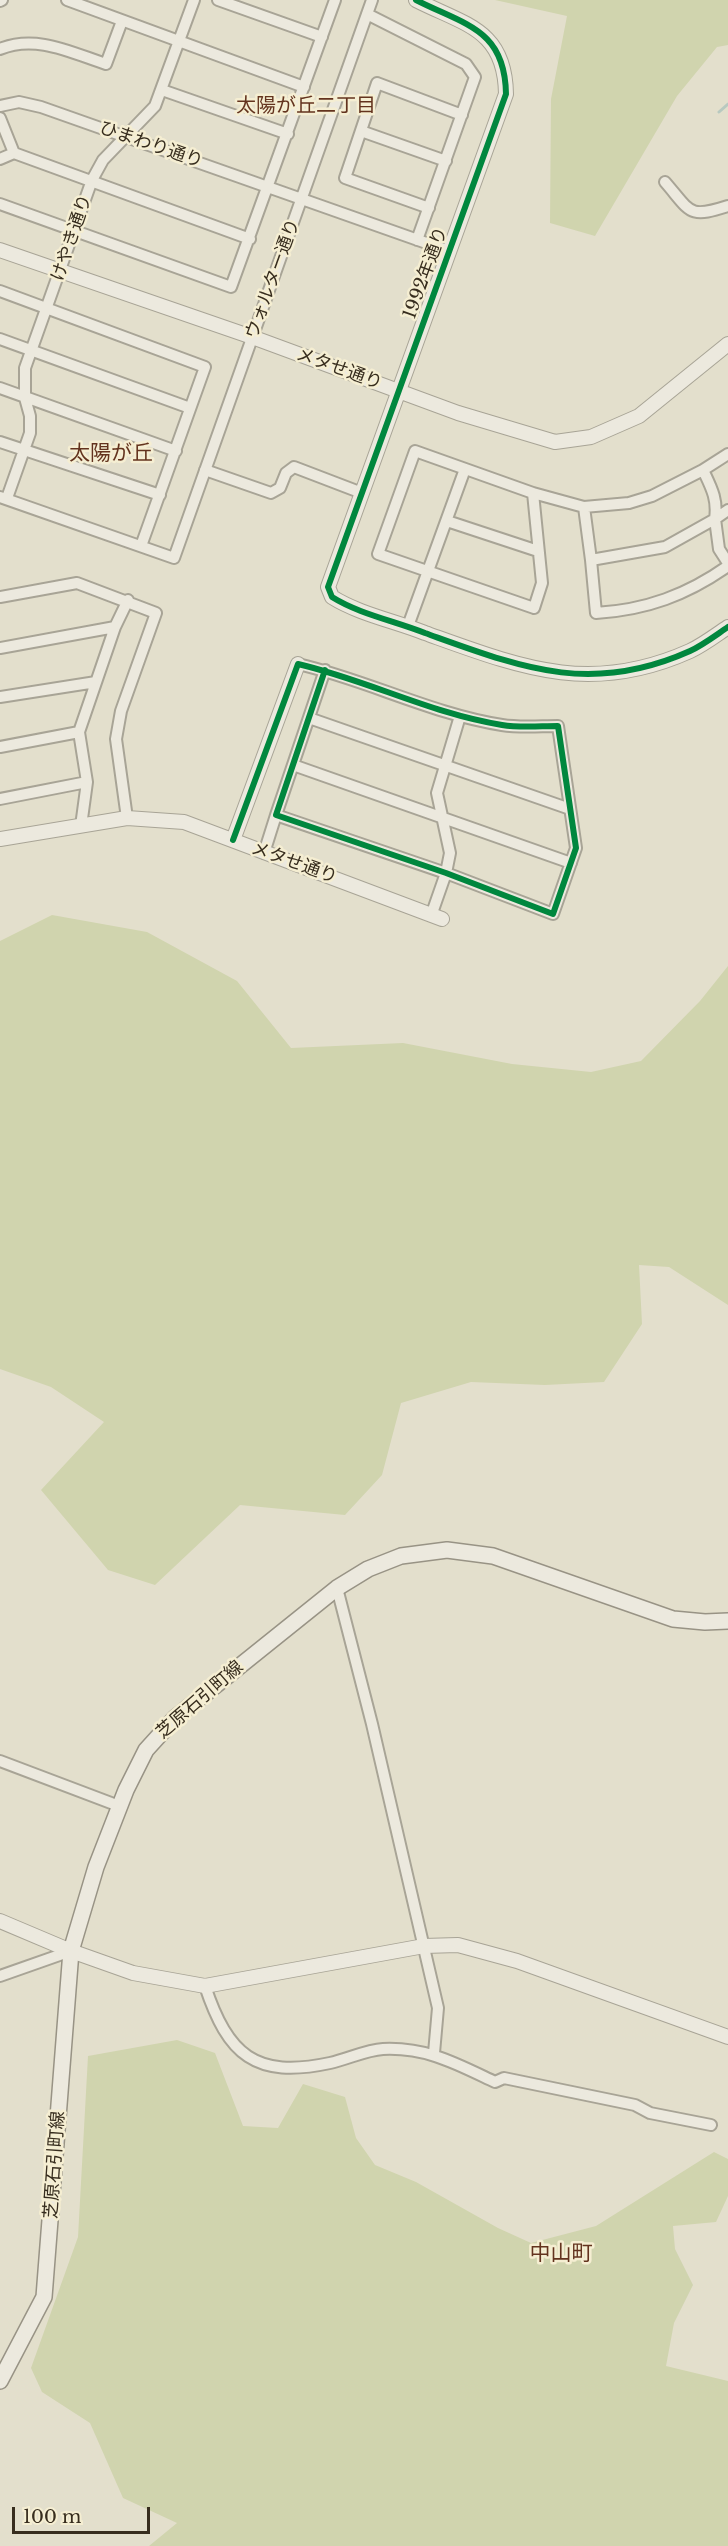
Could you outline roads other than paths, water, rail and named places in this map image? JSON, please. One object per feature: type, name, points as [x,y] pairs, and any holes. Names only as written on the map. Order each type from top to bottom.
[{"type":"main road","name":"芝原石引町線","points":[[0,2380],[44,2296],[71,1951],[96,1867],[119,1806],[146,1750],[175,1718],[337,1588],[368,1569],[400,1556],[447,1550],[493,1556],[673,1619],[705,1622],[728,1621]]},
{"type":"street","points":[[67,0],[304,87]]},
{"type":"street","name":"けやき通り","points":[[3,497],[30,432],[30,417],[25,397],[25,368],[92,180],[103,160],[128,137],[155,106],[194,0]]},
{"type":"street","points":[[218,0],[322,37]]},
{"type":"street","points":[[0,204],[231,287],[335,0]]},
{"type":"street","name":"ウォルター通り","points":[[141,546],[174,558],[372,0]]},
{"type":"street","name":"1992年通り","points":[[408,626],[332,597],[328,587],[506,94],[506,71],[489,37],[416,0]]},
{"type":"street","points":[[367,14],[466,63],[475,77],[417,240]]},
{"type":"street","points":[[0,49],[40,43],[106,64],[122,21]]},
{"type":"street","points":[[429,208],[345,178],[377,83],[462,115]]},
{"type":"street","points":[[162,90],[288,134]]},
{"type":"street","name":"ひまわり通り","points":[[0,106],[19,102],[41,107],[449,251]]},
{"type":"street","points":[[0,118],[14,153]]},
{"type":"street","points":[[361,131],[446,161]]},
{"type":"street","points":[[0,159],[14,153],[250,239]]},
{"type":"street","points":[[665,182],[692,213],[702,214],[728,206]]},
{"type":"street","name":"メタせ通り","points":[[0,250],[252,337],[458,414],[555,442],[574,441],[599,434],[639,417],[728,345]]},
{"type":"street","points":[[0,291],[204,368],[141,546],[3,497]]},
{"type":"street","points":[[0,339],[190,408]]},
{"type":"street","points":[[0,388],[176,451]]},
{"type":"street","points":[[0,442],[160,495]]},
{"type":"street","points":[[533,493],[542,584],[534,608],[378,554],[415,451],[533,493],[584,507],[629,502],[652,496],[703,470],[728,454]]},
{"type":"street","points":[[205,470],[271,493],[279,488],[286,473],[294,467],[362,493]]},
{"type":"street","points":[[465,469],[408,626],[508,663],[549,673],[609,674],[659,663],[691,651],[728,627]]},
{"type":"street","points":[[584,507],[596,613],[623,612],[665,601],[701,585],[728,564],[719,549],[715,519],[717,505],[703,470]]},
{"type":"street","points":[[591,560],[665,547],[728,510]]},
{"type":"street","points":[[447,521],[538,551]]},
{"type":"street","points":[[0,597],[77,583],[128,600],[156,613],[122,711],[116,740],[127,818]]},
{"type":"street","points":[[81,826],[87,782],[80,732],[115,627],[128,600]]},
{"type":"street","points":[[0,648],[115,627]]},
{"type":"street","points":[[232,840],[298,664],[325,670],[460,716],[504,725],[558,726],[576,848],[553,914],[446,873],[276,815]]},
{"type":"street","points":[[264,853],[325,670]]},
{"type":"street","points":[[0,697],[96,682]]},
{"type":"street","points":[[437,916],[450,853],[437,793],[460,716]]},
{"type":"street","points":[[309,718],[570,808]]},
{"type":"street","points":[[0,747],[80,732]]},
{"type":"street","points":[[293,765],[571,863]]},
{"type":"street","points":[[0,799],[87,782]]},
{"type":"street","name":"メタせ通り","points":[[0,839],[127,818],[184,822],[437,916]]},
{"type":"street","points":[[337,1588],[438,2008],[434,2053]]},
{"type":"street","points":[[0,1761],[119,1806]]},
{"type":"street","points":[[0,1921],[71,1951],[133,1973],[205,1986],[424,1946],[458,1945],[517,1961],[728,2037]]},
{"type":"street","points":[[0,1976],[71,1951]]},
{"type":"street","points":[[205,1986],[216,2020],[241,2054],[275,2066],[314,2066],[381,2049],[434,2053],[495,2082],[504,2078],[634,2105],[650,2113],[711,2126]]},
{"type":"waterway","points":[[719,112],[728,104]]},
{"type":"district","name":"太陽が丘二丁目","points":[[306,106]]},
{"type":"district","name":"太陽が丘","points":[[111,454]]},
{"type":"district","name":"中山町","points":[[561,2254]]}]
